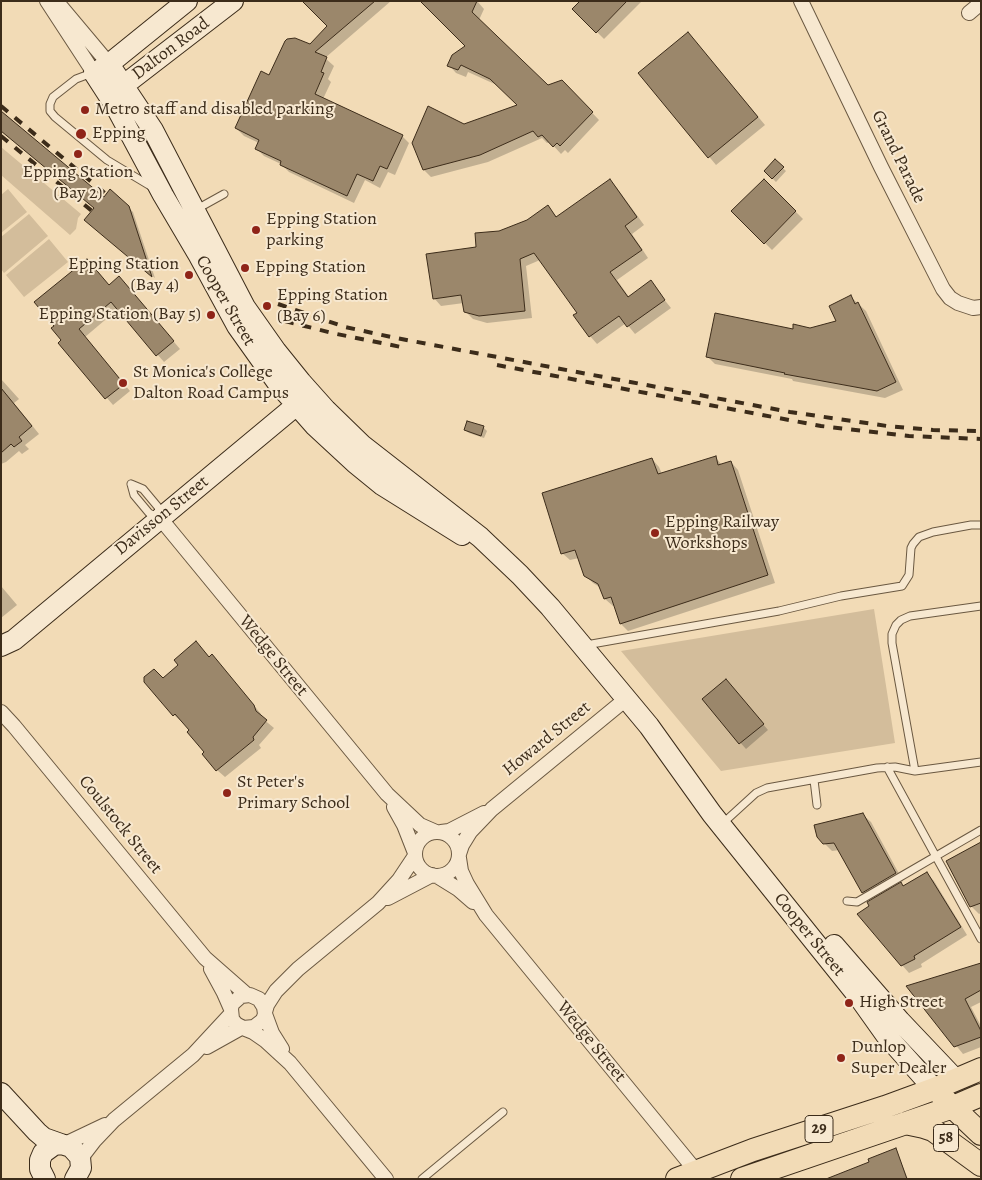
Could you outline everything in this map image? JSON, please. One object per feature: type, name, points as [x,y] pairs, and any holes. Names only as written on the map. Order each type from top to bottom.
[{"type":"main road","name":"Dalton Road","points":[[101,68],[187,1]]},
{"type":"main road","name":"Dalton Road","points":[[116,89],[233,1]]},
{"type":"main road","name":"Cooper Street","points":[[101,68],[116,89],[153,130],[245,307],[276,351],[303,399]]},
{"type":"main road","name":"Cooper Street","points":[[116,89],[162,195],[199,256],[237,326],[255,353],[303,399],[326,410],[362,445],[460,520],[520,575],[583,645],[648,726],[682,762],[885,1034],[934,1089],[981,1134]]},
{"type":"main road","name":"Davisson Street","points":[[1,658],[8,643],[303,399]]},
{"type":"main road","name":"Cooper Street","points":[[725,822],[900,1021],[956,1080],[979,1098]]},
{"type":"main road","name":"29","points":[[696,1177],[934,1089],[981,1069]]},
{"type":"main road","name":"29","points":[[742,1179],[979,1098]]},
{"type":"main road","points":[[7,1099],[44,1138],[63,1144],[76,1152],[80,1172]]},
{"type":"main road","points":[[7,1099],[39,1170]]},
{"type":"main road","name":"58","points":[[905,1123],[933,1130],[981,1164]]},
{"type":"main road","points":[[39,1170],[43,1153],[54,1145],[63,1144]]},
{"type":"street","name":"Cooper Street","points":[[47,1],[101,68]]},
{"type":"street","name":"Cooper Street","points":[[56,1],[101,68]]},
{"type":"street","name":"Grand Parade","points":[[801,1],[881,167],[943,289],[950,298],[958,303],[974,308],[981,307]]},
{"type":"street","points":[[969,13],[981,3]]},
{"type":"street","name":"Wedge Street","points":[[160,518],[386,794],[420,825],[439,832]]},
{"type":"street","name":"Howard Street","points":[[459,856],[462,845],[470,832],[492,809],[626,699]]},
{"type":"street","name":"Coulstock Street","points":[[3,711],[205,958],[248,995]]},
{"type":"street","name":"Wedge Street","points":[[386,794],[404,825],[415,854]]},
{"type":"street","name":"Howard Street","points":[[439,832],[449,831],[492,809]]},
{"type":"street","points":[[80,1172],[84,1154],[114,1120],[194,1055],[242,1028],[254,1028],[263,1020],[276,991],[298,969],[378,903],[399,880],[415,854],[416,846],[424,836],[439,832],[448,835],[454,840],[458,846],[459,856],[451,871],[435,876],[378,903]]},
{"type":"street","points":[[415,854],[420,868],[435,876]]},
{"type":"street","name":"Wedge Street","points":[[459,856],[461,871],[467,884],[486,914],[696,1177]]},
{"type":"street","name":"Wedge Street","points":[[435,876],[458,889],[486,914]]},
{"type":"street","name":"Coulstock Street","points":[[205,958],[224,993],[230,1011]]},
{"type":"street","points":[[194,1055],[230,1011],[236,999],[271,985],[298,969]]},
{"type":"street","points":[[248,995],[255,996],[262,1002],[272,1033],[290,1063]]},
{"type":"street","points":[[230,1011],[232,1020],[242,1028],[254,1032],[290,1063],[386,1179]]},
{"type":"street","points":[[63,1144],[114,1120]]},
{"type":"lane","points":[[101,68],[83,75],[63,88],[53,97],[50,111],[107,160],[162,195]]},
{"type":"lane","points":[[194,210],[224,194]]},
{"type":"lane","points":[[131,484],[143,488],[158,507],[160,518],[149,513],[134,495],[131,484]]},
{"type":"lane","points":[[583,645],[779,611],[841,596],[902,586],[909,575],[911,548],[919,538],[933,532],[972,524],[981,525]]},
{"type":"lane","points":[[915,771],[892,634],[896,625],[910,616],[981,606]]},
{"type":"lane","points":[[725,822],[761,790],[887,767],[902,767],[915,771],[981,762]]},
{"type":"lane","points":[[887,767],[980,934]]},
{"type":"lane","points":[[814,780],[818,805]]},
{"type":"lane","points":[[847,901],[857,902],[981,830]]},
{"type":"lane","points":[[422,1179],[503,1112]]},
{"type":"shaded area","points":[[1,147],[81,214],[78,218],[76,229],[70,235],[1,175]]},
{"type":"shaded area","points":[[8,189],[27,212],[1,233],[1,195]]},
{"type":"shaded area","points":[[29,214],[48,236],[4,273],[1,269],[1,237]]},
{"type":"shaded area","points":[[49,239],[68,262],[24,297],[6,275]]},
{"type":"shaded area","points":[[874,609],[895,743],[721,771],[621,651]]},
{"type":"building","points":[[302,1],[375,1],[315,52],[327,57],[321,72],[324,73],[315,94],[403,135],[387,169],[380,166],[373,181],[357,174],[347,196],[280,165],[281,161],[255,149],[259,140],[235,128],[261,71],[269,75],[285,41],[295,38],[310,44],[327,26]]},
{"type":"building","points":[[420,1],[477,1],[472,12],[548,85],[562,80],[593,112],[560,146],[557,143],[553,147],[542,135],[538,137],[533,131],[480,155],[423,170],[412,143],[428,106],[464,124],[517,105],[490,79],[461,65],[458,70],[447,66],[452,55],[465,46]]},
{"type":"building","points":[[580,1],[627,1],[596,33],[572,9]]},
{"type":"building","points":[[688,32],[758,117],[708,158],[638,73]]},
{"type":"building","points":[[1,111],[104,197],[110,189],[129,206],[152,277],[84,220],[94,208],[1,131]]},
{"type":"building","points":[[775,159],[784,167],[772,179],[764,171]]},
{"type":"building","points":[[610,179],[637,217],[625,226],[642,250],[610,272],[628,297],[651,280],[665,300],[627,327],[619,316],[589,337],[573,315],[577,313],[534,253],[520,259],[525,311],[479,316],[464,312],[461,295],[433,299],[426,254],[476,247],[475,233],[499,231],[527,220],[548,205],[556,217]]},
{"type":"building","points":[[764,179],[796,211],[764,244],[731,211]]},
{"type":"building","points":[[87,259],[109,285],[119,276],[174,341],[156,356],[111,302],[79,329],[124,384],[105,399],[58,343],[61,340],[51,328],[54,326],[34,302]]},
{"type":"building","points":[[851,295],[855,304],[858,302],[896,382],[877,391],[706,357],[715,313],[793,329],[793,324],[810,328],[836,321],[829,306]]},
{"type":"building","points":[[1,388],[32,426],[19,437],[22,441],[14,447],[11,444],[1,453]]},
{"type":"building","points":[[467,421],[484,426],[481,436],[464,430]]},
{"type":"building","name":"Epping Railway Workshops","points":[[716,456],[718,465],[731,461],[768,575],[620,624],[611,597],[604,599],[598,584],[584,576],[575,550],[561,554],[542,493],[652,458],[658,474]]},
{"type":"building","points":[[196,641],[209,657],[212,654],[254,705],[256,711],[267,720],[253,737],[254,740],[216,771],[202,754],[204,752],[187,732],[189,730],[175,714],[173,716],[144,682],[144,677],[154,669],[163,678],[178,665],[174,660]]},
{"type":"building","points":[[726,679],[764,724],[739,744],[702,699]]},
{"type":"building","points":[[863,813],[896,873],[862,893],[834,843],[823,844],[817,837],[814,825]]},
{"type":"building","points":[[981,842],[981,903],[970,907],[946,861]]},
{"type":"building","points":[[927,872],[961,927],[914,956],[915,959],[901,966],[857,914],[869,906],[867,902],[901,882],[903,886]]},
{"type":"building","points":[[981,963],[981,990],[965,999],[981,1031],[981,1037],[954,1047],[906,986]]},
{"type":"building","points":[[896,1148],[907,1179],[826,1179],[869,1162],[868,1159]]},
{"type":"railway","points":[[1,106],[106,194]]},
{"type":"railway","points":[[1,136],[92,211]]},
{"type":"railway","points":[[278,304],[345,327],[396,338],[790,412],[887,426],[933,430],[981,431]]},
{"type":"railway","points":[[285,321],[406,348]]},
{"type":"railway","points":[[497,365],[821,426],[909,436],[981,439]]},
{"type":"place","name":"Metro staff and disabled parking","points":[[85,110]]},
{"type":"place","name":"Epping","points":[[81,134]]},
{"type":"place","name":"Epping Station (Bay 2)","points":[[78,154]]},
{"type":"place","name":"Epping Station parking","points":[[256,230]]},
{"type":"place","name":"Epping Station","points":[[245,268]]},
{"type":"place","name":"Epping Station (Bay 4)","points":[[189,275]]},
{"type":"place","name":"Epping Station (Bay 6)","points":[[267,306]]},
{"type":"place","name":"Epping Station (Bay 5)","points":[[211,315]]},
{"type":"place","name":"St Monica's College Dalton Road Campus","points":[[123,383]]},
{"type":"place","name":"Epping Railway Workshops","points":[[655,533]]},
{"type":"place","name":"St Peter's Primary School","points":[[227,793]]},
{"type":"place","name":"High Street","points":[[849,1003]]},
{"type":"place","name":"Dunlop Super Dealer","points":[[841,1058]]}]
